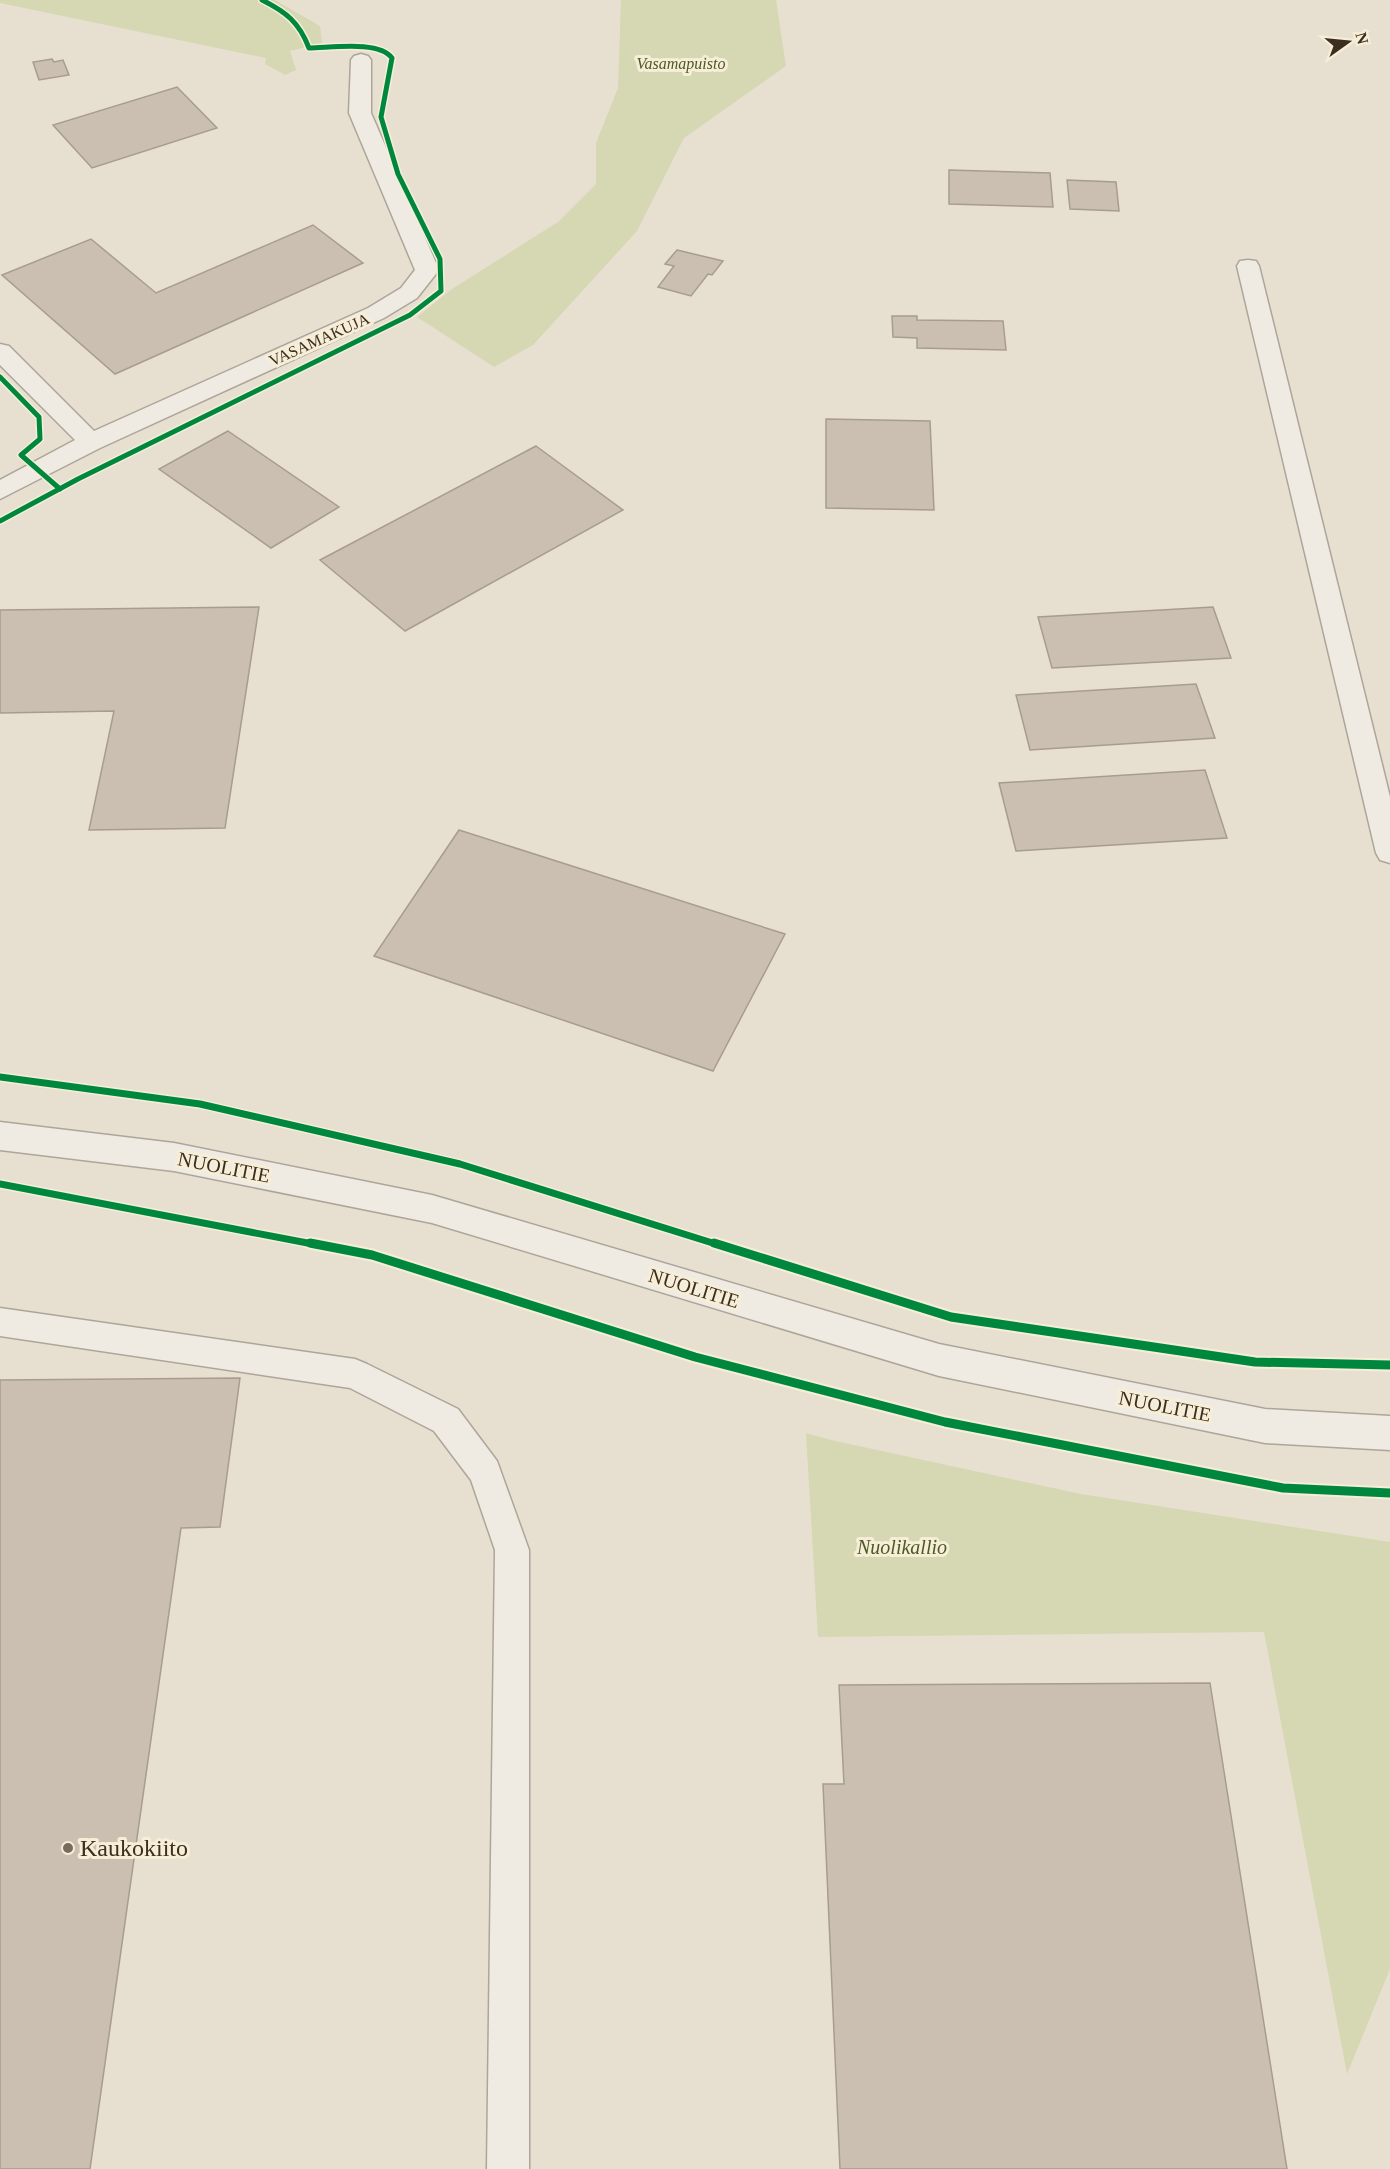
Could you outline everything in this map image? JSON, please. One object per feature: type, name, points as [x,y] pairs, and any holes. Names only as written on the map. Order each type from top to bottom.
[{"type":"street","name":"VASAMAKUJA","points":[[0,491],[91,442],[376,313],[409,293],[427,270],[360,113],[361,60]]},
{"type":"street","points":[[0,351],[91,442]]},
{"type":"street","name":"NUOLITIE","points":[[0,1136],[174,1156],[432,1209],[939,1360],[1265,1426],[1390,1433]]},
{"type":"lane","points":[[1248,266],[1390,853]]},
{"type":"lane","points":[[0,1322],[355,1374],[446,1420],[485,1472],[512,1550],[508,2169]]},
{"type":"green space","points":[[0,0],[275,0],[320,26],[322,43],[290,51],[296,70],[285,75],[265,64],[266,58],[0,3]]},
{"type":"green space","name":"Vasamapuisto","points":[[621,0],[776,0],[786,66],[684,138],[637,231],[533,345],[494,367],[417,317],[452,289],[558,222],[596,184],[596,143],[618,88]]},
{"type":"green space","name":"Nuolikallio","points":[[806,1433],[1081,1494],[1390,1542],[1390,1969],[1347,2074],[1264,1632],[818,1637]]},
{"type":"building","points":[[52,59],[54,62],[63,60],[69,75],[39,80],[33,62]]},
{"type":"building","points":[[177,87],[217,128],[92,168],[53,125]]},
{"type":"building","points":[[949,170],[1050,173],[1053,207],[949,204]]},
{"type":"building","points":[[1067,180],[1116,182],[1119,211],[1070,209]]},
{"type":"building","points":[[313,225],[363,263],[115,374],[2,275],[91,239],[156,293]]},
{"type":"building","points":[[677,250],[723,261],[712,275],[708,274],[691,296],[658,287],[674,266],[665,264]]},
{"type":"building","points":[[892,316],[917,316],[917,320],[1003,321],[1006,350],[917,348],[917,338],[893,337]]},
{"type":"building","points":[[826,419],[930,421],[934,510],[826,508]]},
{"type":"building","points":[[228,431],[339,507],[271,548],[159,469]]},
{"type":"building","points":[[536,446],[623,510],[405,631],[320,560]]},
{"type":"building","points":[[259,607],[225,828],[89,830],[114,711],[0,713],[0,610]]},
{"type":"building","points":[[1213,607],[1231,658],[1052,668],[1038,617]]},
{"type":"building","points":[[1196,684],[1215,738],[1030,750],[1016,695]]},
{"type":"building","points":[[1205,770],[1227,838],[1016,851],[999,783]]},
{"type":"building","points":[[459,830],[785,934],[713,1071],[374,956]]},
{"type":"building","name":"Kaukokiito","points":[[240,1378],[220,1527],[181,1528],[90,2169],[0,2169],[0,1380]]},
{"type":"building","points":[[1210,1683],[1287,2169],[840,2169],[823,1784],[844,1784],[839,1685]]},
{"type":"cycle path","points":[[0,521],[78,479],[410,315],[441,291],[440,259],[398,174],[381,117],[392,58],[387,51],[373,47],[309,48],[297,23],[280,9],[262,0]]},
{"type":"cycle path","points":[[0,377],[39,417],[40,439],[21,455],[60,489]]},
{"type":"cycle path","points":[[0,1077],[200,1104],[460,1164],[951,1317],[1255,1362],[1390,1365]]},
{"type":"cycle path","points":[[0,1184],[372,1255],[695,1357],[945,1422],[1283,1488],[1390,1493]]},
{"type":"place","name":"Kaukokiito","points":[[68,1848]]}]
